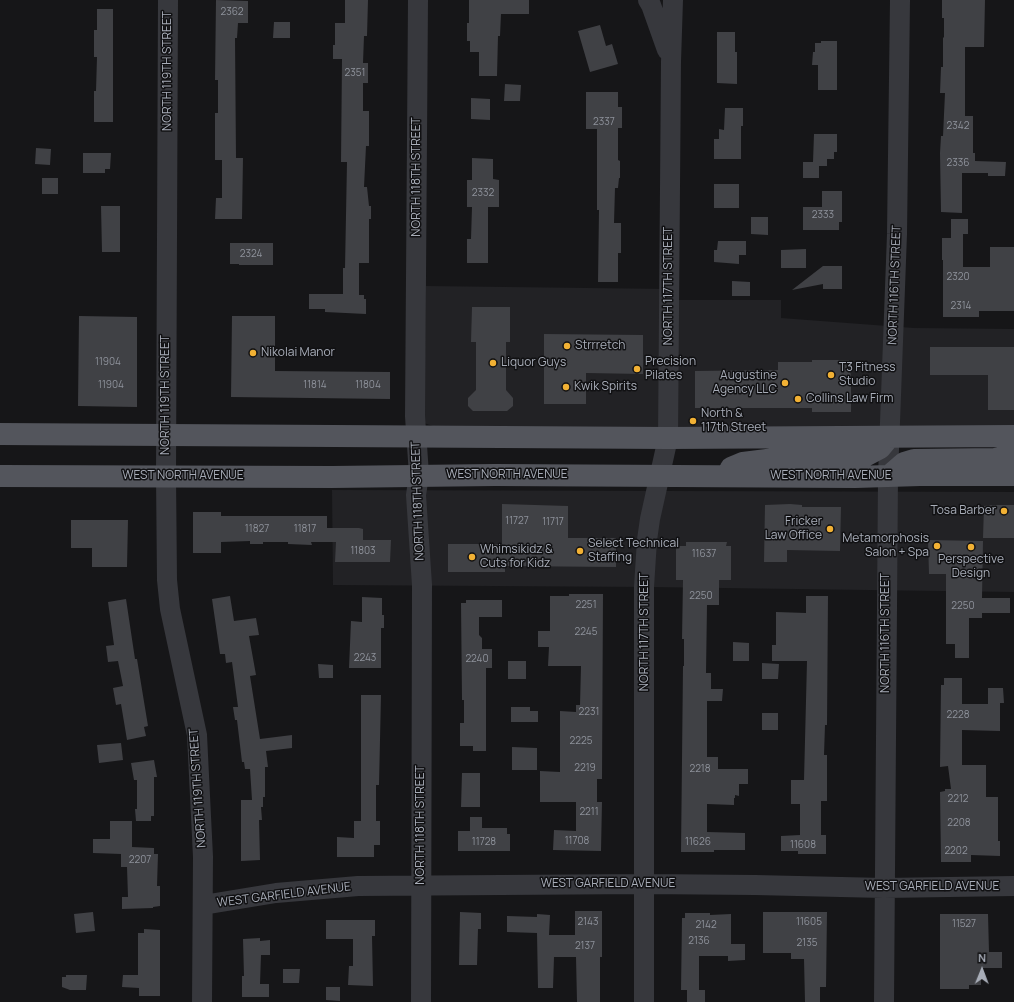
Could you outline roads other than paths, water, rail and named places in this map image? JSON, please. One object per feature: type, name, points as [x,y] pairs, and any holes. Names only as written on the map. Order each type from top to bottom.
[{"type":"main road","points":[[0,434],[668,438],[1014,436]]},
{"type":"main road","points":[[711,477],[743,463],[783,458],[861,458],[880,448],[889,437]]},
{"type":"main road","points":[[888,476],[904,463],[914,460],[995,459],[1014,455]]},
{"type":"main road","name":"WEST NORTH AVENUE","points":[[0,476],[324,477],[659,475],[711,477],[1014,475]]},
{"type":"street","name":"NORTH 119TH STREET","points":[[168,0],[167,580],[170,609],[197,735],[203,857],[202,1002]]},
{"type":"street","name":"NORTH 118TH STREET","points":[[418,0],[416,436],[419,476],[416,495],[422,585],[421,1002]]},
{"type":"street","points":[[648,0],[671,62]]},
{"type":"street","name":"NORTH 117TH STREET","points":[[644,1002],[644,587],[648,533],[668,438],[671,62],[673,0]]},
{"type":"street","name":"NORTH 116TH STREET","points":[[884,1002],[888,476],[897,234],[900,0]]},
{"type":"street","name":"WEST GARFIELD AVENUE","points":[[202,905],[276,893],[313,889],[421,884],[755,884],[884,888],[1014,886]]},
{"type":"place","name":"Strrretch","points":[[567,346]]},
{"type":"place","name":"Nikolai Manor","points":[[253,353]]},
{"type":"place","name":"Liquor Guys","points":[[493,363]]},
{"type":"place","name":"Precision Pilates","points":[[637,369]]},
{"type":"place","name":"T3 Fitness Studio","points":[[831,375]]},
{"type":"place","name":"Augustine Agency LLC","points":[[785,383]]},
{"type":"place","name":"Kwik Spirits","points":[[566,387]]},
{"type":"place","name":"Collins Law Firm","points":[[798,399]]},
{"type":"place","name":"North & 117th Street","points":[[693,421]]},
{"type":"place","name":"Tosa Barber","points":[[1004,511]]},
{"type":"place","name":"Fricker Law Office","points":[[830,529]]},
{"type":"place","name":"Metamorphosis Salon + Spa","points":[[937,546]]},
{"type":"place","name":"Perspective Design","points":[[971,547]]},
{"type":"place","name":"Select Technical Staffing","points":[[580,551]]},
{"type":"place","name":"Whimsikidz & Cuts for Kidz","points":[[472,557]]}]
